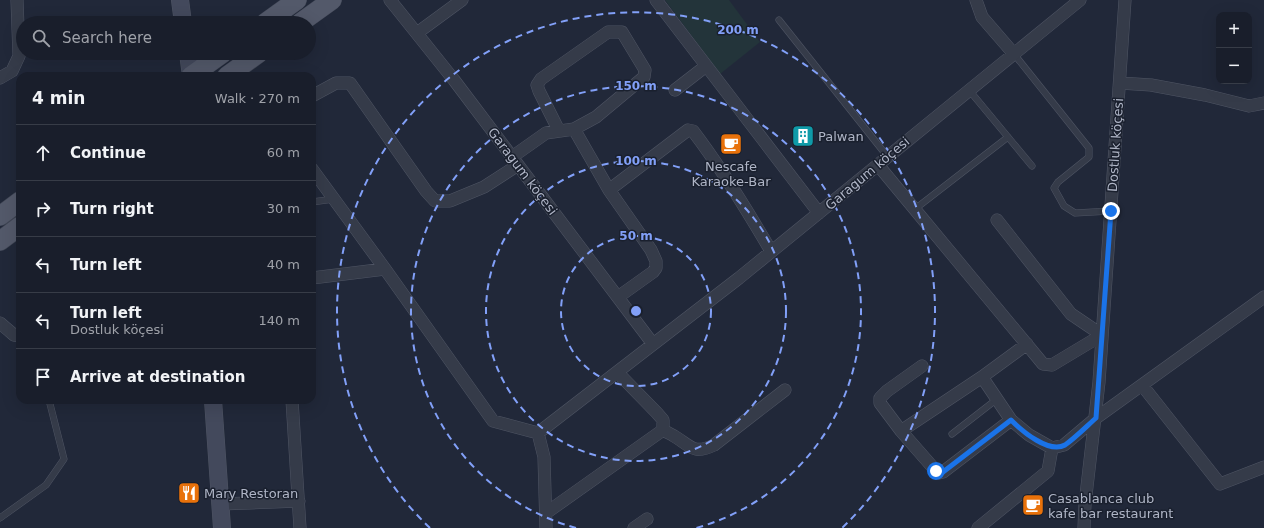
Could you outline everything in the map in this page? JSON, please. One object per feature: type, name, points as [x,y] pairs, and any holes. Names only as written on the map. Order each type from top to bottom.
[{"type":"main road","points":[[275,16],[297,0]]},
{"type":"main road","points":[[310,16],[332,0]]},
{"type":"main road","points":[[197,72],[213,60]]},
{"type":"main road","points":[[233,72],[249,60]]},
{"type":"main road","points":[[0,216],[16,204]]},
{"type":"main road","points":[[0,241],[16,229]]},
{"type":"street","points":[[17,0],[18,16]]},
{"type":"street","points":[[180,0],[182,16]]},
{"type":"street","name":"Garagum köçesi","points":[[390,0],[454,80],[653,344]]},
{"type":"street","points":[[417,33],[462,0]]},
{"type":"street","points":[[656,0],[819,213]]},
{"type":"street","points":[[976,0],[982,17],[1014,54]]},
{"type":"street","name":"Garagum köçesi","points":[[538,433],[819,213],[882,160],[1080,0]]},
{"type":"street","name":"Dostluk köçesi","points":[[1084,504],[1096,418],[1125,0]]},
{"type":"street","points":[[316,94],[336,83],[350,83],[426,191],[435,201],[450,201],[484,187],[546,133],[574,130],[596,117],[644,77],[645,70],[622,32],[608,32],[541,80],[537,85],[538,91],[559,131]]},
{"type":"street","points":[[0,78],[12,71],[17,60]]},
{"type":"street","points":[[189,60],[190,72]]},
{"type":"street","points":[[675,90],[706,66]]},
{"type":"street","points":[[1120,83],[1152,85],[1205,95],[1248,106],[1264,103]]},
{"type":"street","points":[[574,130],[609,190],[651,250],[657,265],[647,277],[618,297]]},
{"type":"street","points":[[609,190],[688,130],[693,131],[711,155],[747,210],[771,251]]},
{"type":"street","points":[[882,160],[915,209],[1043,364],[1052,365],[1102,335],[1071,314],[997,220]]},
{"type":"street","points":[[316,174],[493,421],[538,433],[544,457],[546,528]]},
{"type":"street","points":[[316,278],[385,269]]},
{"type":"street","points":[[982,377],[1011,420],[1029,435],[1052,448],[1064,445],[1096,418],[1264,297]]},
{"type":"street","points":[[0,322],[16,335]]},
{"type":"street","points":[[901,431],[982,377],[1027,344]]},
{"type":"street","points":[[922,366],[887,391],[880,398],[880,403],[884,410],[927,462],[939,473],[943,472],[1011,420]]},
{"type":"street","points":[[617,372],[663,420],[663,430]]},
{"type":"street","points":[[1142,385],[1220,484],[1264,467]]},
{"type":"street","points":[[663,430],[693,449],[706,449],[714,445],[784,390]]},
{"type":"street","points":[[213,404],[222,528]]},
{"type":"street","points":[[292,404],[300,528]]},
{"type":"street","points":[[546,513],[663,430]]},
{"type":"street","points":[[978,528],[1048,471],[1052,448]]},
{"type":"street","points":[[220,504],[298,501]]},
{"type":"street","points":[[1078,528],[1084,504]]},
{"type":"street","points":[[1084,504],[1084,528]]},
{"type":"street","points":[[634,528],[647,519]]},
{"type":"lane","points":[[779,20],[882,160]]},
{"type":"lane","points":[[1014,54],[1089,148],[1089,157],[1058,182],[1054,188],[1064,206],[1075,213],[1111,211]]},
{"type":"lane","points":[[969,90],[1032,166]]},
{"type":"lane","points":[[915,209],[1008,137]]},
{"type":"lane","points":[[316,201],[334,199]]},
{"type":"lane","points":[[952,434],[997,399]]},
{"type":"lane","points":[[0,518],[46,485],[64,459],[50,404]]},
{"type":"shaded area","points":[[665,0],[729,0],[760,42],[720,74]]},
{"type":"place","name":"Palwan","points":[[803,136]]},
{"type":"place","name":"Nescafe Karaoke-Bar","points":[[731,144]]},
{"type":"place","name":"Mary Restoran","points":[[189,493]]},
{"type":"place","name":"Casablanca club kafe bar restaurant","points":[[1033,505]]},
{"type":"route","points":[[936,471],[939,473],[943,472],[1011,420],[1020,429],[1052,448],[1064,445],[1096,418],[1111,211]]}]
